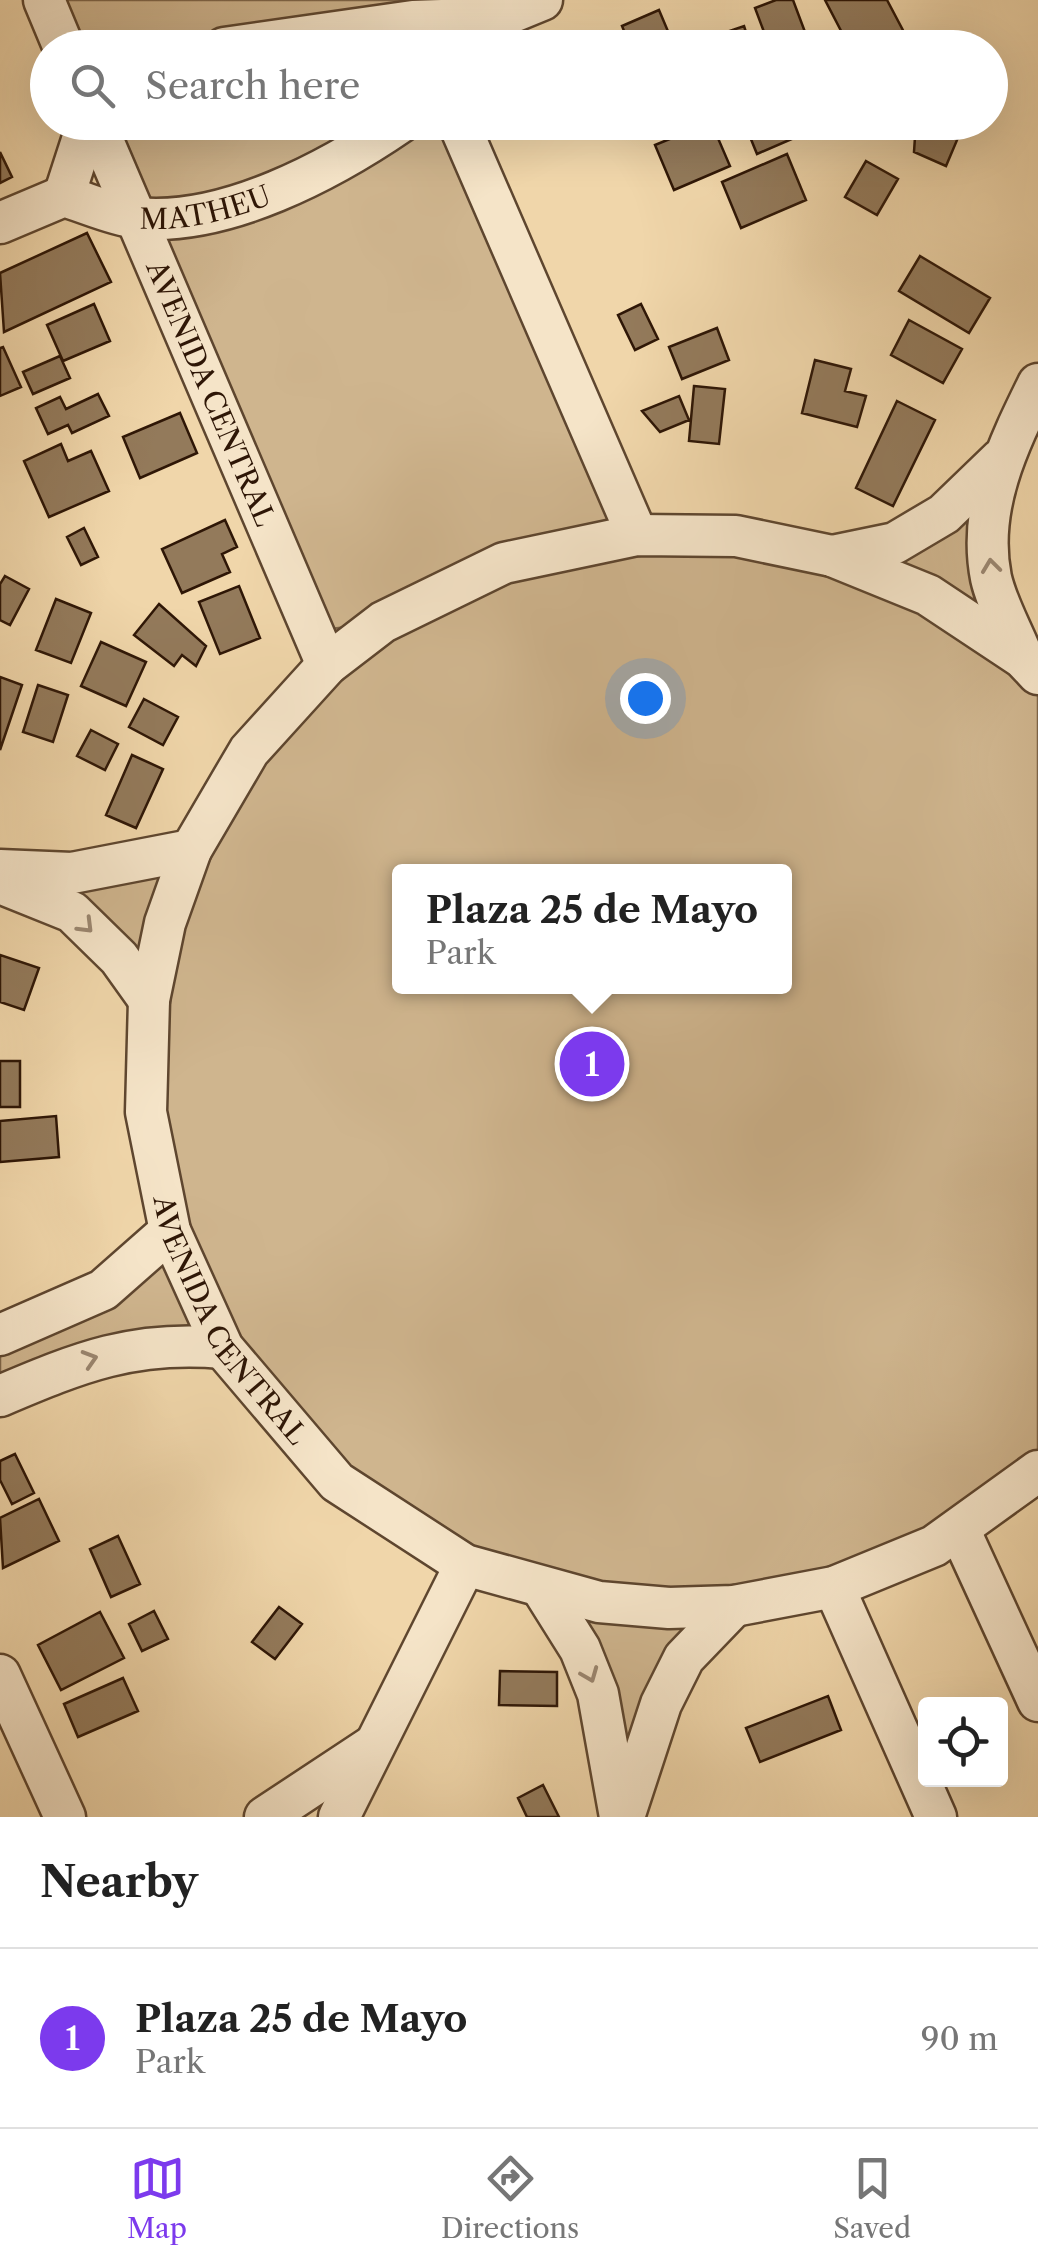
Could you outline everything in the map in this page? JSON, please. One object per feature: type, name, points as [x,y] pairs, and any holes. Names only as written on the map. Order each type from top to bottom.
[{"type":"street","points":[[44,0],[56,30]]},
{"type":"street","points":[[493,30],[542,0]]},
{"type":"street","points":[[361,30],[414,23],[466,30]]},
{"type":"street","points":[[0,223],[64,196],[82,140]]},
{"type":"street","name":"AVENIDA CENTRAL","points":[[104,140],[327,665]]},
{"type":"street","name":"MATHEU","points":[[64,196],[136,218],[200,216],[264,193],[374,140]]},
{"type":"street","points":[[466,140],[637,535]]},
{"type":"street","points":[[1030,666],[992,579],[988,529],[1001,458],[1038,384]]},
{"type":"street","points":[[832,556],[895,543],[944,514],[1001,458]]},
{"type":"street","name":"AVENIDA CENTRAL","points":[[1030,666],[928,594],[832,556],[736,536],[637,535],[504,562],[383,622],[327,665],[249,751],[191,850],[164,923],[149,1000],[146,1112],[170,1232],[222,1348],[337,1482],[465,1565],[543,1590],[600,1602],[669,1608],[734,1606],[834,1587],[934,1546],[1033,1480]]},
{"type":"street","points":[[0,870],[72,874],[191,850]]},
{"type":"street","points":[[0,884],[72,912],[119,958],[149,1000]]},
{"type":"street","points":[[0,1335],[103,1290],[170,1232]]},
{"type":"street","points":[[0,1396],[79,1362],[129,1348],[172,1344],[222,1348]]},
{"type":"street","points":[[959,1529],[1038,1701]]},
{"type":"street","points":[[339,1817],[465,1565]]},
{"type":"street","points":[[834,1587],[936,1817]]},
{"type":"street","points":[[543,1590],[580,1649],[598,1694],[622,1817]]},
{"type":"street","points":[[622,1817],[660,1704],[684,1658],[734,1606]]},
{"type":"street","points":[[0,1675],[65,1817]]},
{"type":"street","points":[[265,1817],[375,1744]]},
{"type":"shaded area","points":[[43,0],[404,0],[417,30],[56,30]]},
{"type":"shaded area","points":[[102,140],[465,140],[637,535],[895,543],[1001,459],[987,529],[1038,674],[1038,1483],[888,1565],[734,1606],[684,1658],[624,1817],[543,1590],[337,1482],[223,1348],[0,1398],[0,1335],[170,1231],[146,1017],[119,958],[0,883],[191,850],[227,782],[380,623],[314,631]]},
{"type":"building","points":[[776,0],[793,0],[804,30],[763,30],[755,8]]},
{"type":"building","points":[[825,0],[887,0],[903,30],[841,30]]},
{"type":"building","points":[[659,10],[667,30],[624,30],[622,26]]},
{"type":"building","points":[[667,140],[719,140],[730,166],[674,190],[655,145]]},
{"type":"building","points":[[751,140],[789,140],[757,154]]},
{"type":"building","points":[[915,140],[957,140],[946,166],[914,152]]},
{"type":"building","points":[[0,152],[12,177],[0,183]]},
{"type":"building","points":[[787,154],[806,200],[741,228],[722,182]]},
{"type":"building","points":[[866,161],[898,179],[877,215],[845,197]]},
{"type":"building","points":[[87,233],[111,282],[4,332],[0,273]]},
{"type":"building","points":[[920,256],[990,298],[969,333],[899,291]]},
{"type":"building","points":[[94,304],[110,341],[63,361],[47,325]]},
{"type":"building","points":[[641,304],[658,339],[635,350],[618,315]]},
{"type":"building","points":[[909,320],[962,349],[943,383],[891,355]]},
{"type":"building","points":[[717,328],[729,360],[682,379],[669,347]]},
{"type":"building","points":[[3,347],[21,387],[0,396],[0,348]]},
{"type":"building","points":[[60,356],[70,378],[33,394],[23,372]]},
{"type":"building","points":[[815,360],[851,369],[845,391],[866,396],[857,427],[802,413]]},
{"type":"building","points":[[694,386],[725,389],[719,444],[689,441]]},
{"type":"building","points":[[98,394],[109,416],[72,433],[68,425],[48,434],[36,408],[60,397],[66,409]]},
{"type":"building","points":[[679,396],[689,420],[660,432],[642,411]]},
{"type":"building","points":[[897,401],[935,420],[893,506],[856,488]]},
{"type":"building","points":[[180,413],[197,453],[140,478],[123,437]]},
{"type":"building","points":[[61,444],[68,461],[91,451],[109,491],[49,517],[24,461]]},
{"type":"building","points":[[225,520],[237,547],[222,554],[230,572],[182,593],[162,549]]},
{"type":"building","points":[[84,528],[98,557],[81,565],[67,537]]},
{"type":"building","points":[[5,576],[29,589],[10,625],[0,620],[0,584]]},
{"type":"building","points":[[239,586],[260,638],[220,654],[199,602]]},
{"type":"building","points":[[56,599],[91,613],[71,663],[36,650]]},
{"type":"building","points":[[159,604],[206,646],[196,666],[182,655],[174,666],[134,635]]},
{"type":"building","points":[[101,642],[146,662],[126,706],[81,686]]},
{"type":"building","points":[[0,677],[22,685],[0,750]]},
{"type":"building","points":[[38,685],[68,695],[53,742],[23,732]]},
{"type":"building","points":[[144,699],[178,717],[163,745],[129,727]]},
{"type":"building","points":[[91,730],[118,744],[105,770],[77,756]]},
{"type":"building","points":[[132,755],[163,769],[136,828],[106,815]]},
{"type":"building","points":[[0,955],[39,968],[24,1010],[0,1002]]},
{"type":"building","points":[[0,1061],[20,1061],[20,1107],[0,1107]]},
{"type":"building","points":[[56,1116],[59,1157],[0,1162],[0,1121]]},
{"type":"building","points":[[15,1454],[34,1493],[12,1504],[0,1480],[0,1461]]},
{"type":"building","points":[[39,1499],[59,1541],[3,1568],[0,1518]]},
{"type":"building","points":[[118,1536],[140,1584],[111,1597],[90,1549]]},
{"type":"building","points":[[279,1607],[302,1624],[275,1659],[252,1642]]},
{"type":"building","points":[[154,1611],[168,1639],[142,1651],[129,1624]]},
{"type":"building","points":[[100,1612],[124,1658],[61,1690],[38,1645]]},
{"type":"building","points":[[500,1671],[557,1672],[557,1706],[499,1705]]},
{"type":"building","points":[[123,1678],[138,1711],[78,1737],[64,1704]]},
{"type":"building","points":[[828,1696],[841,1730],[760,1762],[746,1728]]},
{"type":"building","points":[[543,1785],[559,1817],[527,1817],[518,1798]]},
{"type":"place","name":"Plaza 25 de Mayo","points":[[592,1064]]}]
